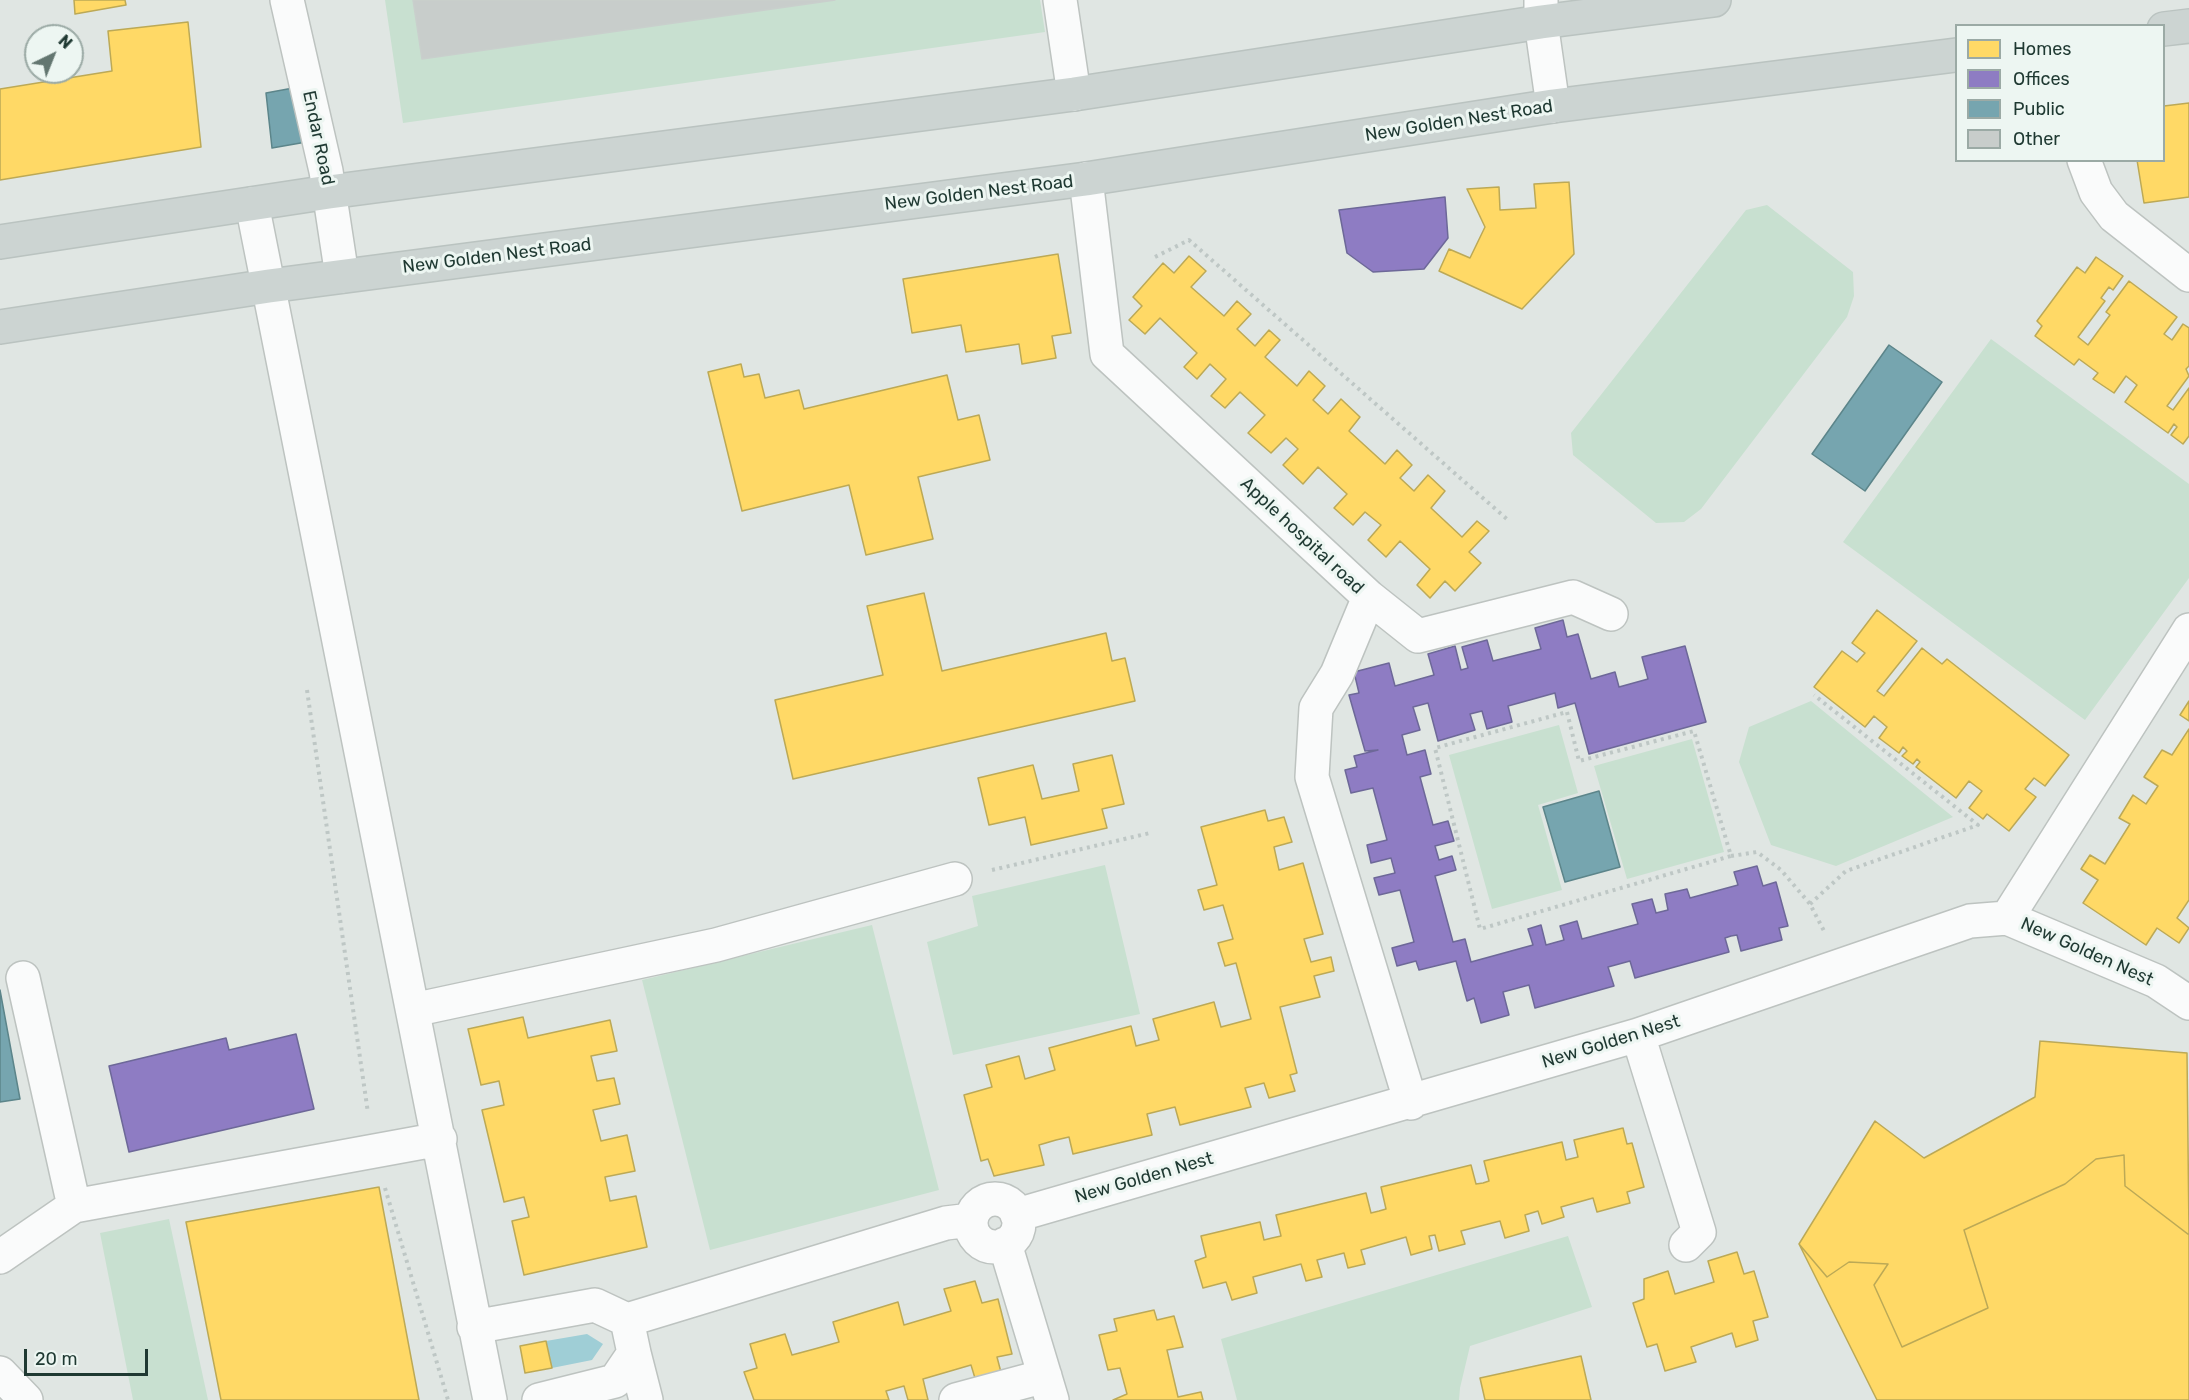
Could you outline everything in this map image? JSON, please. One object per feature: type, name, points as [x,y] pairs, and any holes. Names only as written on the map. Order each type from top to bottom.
[{"type":"main road","points":[[0,242],[329,192],[1074,94],[1541,11],[1714,0]]},
{"type":"main road","points":[[2165,29],[2189,26]]},
{"type":"main road","name":"New Golden Nest Road","points":[[0,327],[342,276],[1086,179],[1553,106],[1955,55]]},
{"type":"street","name":"Endar Road","points":[[287,0],[329,192],[342,276]]},
{"type":"street","points":[[1060,0],[1074,94]]},
{"type":"street","points":[[1541,11],[1553,106]]},
{"type":"street","points":[[2085,162],[2096,192],[2114,216],[2189,275]]},
{"type":"street","name":"Apple hospital road","points":[[1086,179],[1107,354],[1369,597],[1337,674],[1316,708],[1312,777],[1411,1103]]},
{"type":"street","points":[[252,204],[440,1139],[474,1327],[490,1400]]},
{"type":"street","points":[[1369,597],[1418,636],[1573,597],[1611,614]]},
{"type":"street","points":[[2007,918],[2189,630]]},
{"type":"street","points":[[413,1010],[716,945],[955,879]]},
{"type":"street","name":"New Golden Nest","points":[[1011,1230],[1411,1103],[1638,1035],[1970,921],[2007,918],[2156,981],[2189,1003]]},
{"type":"street","points":[[23,978],[74,1206]]},
{"type":"street","points":[[1638,1035],[1699,1232],[1686,1245]]},
{"type":"street","points":[[0,1257],[74,1206],[440,1139]]},
{"type":"street","points":[[474,1327],[595,1305],[627,1320],[946,1223],[971,1220],[971,1227],[979,1241],[993,1247],[1011,1230]]},
{"type":"street","points":[[956,1400],[1048,1388],[1011,1230]]},
{"type":"street","points":[[627,1320],[646,1400]]},
{"type":"street","points":[[539,1400],[615,1381],[634,1353]]},
{"type":"street","points":[[0,1373],[26,1400]]},
{"type":"path","points":[[1155,257],[1189,240],[1508,520]]},
{"type":"path","points":[[306,688],[373,1150],[448,1400]]},
{"type":"path","points":[[1810,904],[1846,871],[1978,825],[1814,695]]},
{"type":"path","points":[[1731,856],[1694,731],[1579,761],[1567,712],[1435,748],[1480,929],[1731,856],[1757,852],[1781,870],[1810,904],[1827,937]]},
{"type":"path","points":[[988,871],[1150,833]]},
{"type":"green space","points":[[385,0],[1040,0],[1045,32],[403,123]]},
{"type":"green space","points":[[1767,205],[1853,272],[1854,296],[1847,317],[1701,509],[1684,522],[1656,523],[1573,455],[1571,433],[1746,210]]},
{"type":"green space","points":[[1991,339],[2189,484],[2189,578],[2085,720],[1843,542]]},
{"type":"green space","points":[[1811,701],[1953,817],[1836,866],[1771,845],[1739,762],[1749,727]]},
{"type":"green space","points":[[1559,725],[1578,793],[1538,805],[1562,890],[1492,909],[1449,755]]},
{"type":"green space","points":[[1692,739],[1724,852],[1627,879],[1594,766]]},
{"type":"green space","points":[[1105,865],[1140,1014],[953,1055],[927,942],[978,926],[972,896]]},
{"type":"green space","points":[[872,925],[939,1190],[710,1250],[642,980]]},
{"type":"green space","points":[[169,1219],[208,1400],[133,1400],[100,1233]]},
{"type":"green space","points":[[1568,1236],[1592,1307],[1470,1346],[1459,1400],[1237,1400],[1221,1339]]},
{"type":"water","points":[[587,1334],[603,1344],[592,1360],[552,1368],[546,1341]]},
{"type":"building: Homes","points":[[74,0],[125,0],[126,5],[75,14]]},
{"type":"building: Homes","points":[[188,22],[201,147],[0,180],[0,89],[31,84],[84,84],[84,76],[112,71],[108,31]]},
{"type":"building: Homes","points":[[2189,103],[2189,197],[2144,203],[2137,162],[2165,162],[2165,106]]},
{"type":"building: Homes","points":[[1569,182],[1574,254],[1522,309],[1439,271],[1449,249],[1470,258],[1485,227],[1467,189],[1499,187],[1500,210],[1536,208],[1534,184]]},
{"type":"building: Homes","points":[[1058,254],[1071,333],[1052,336],[1056,358],[1022,364],[1019,344],[966,352],[961,325],[912,333],[903,279]]},
{"type":"building: Homes","points":[[1189,256],[1206,271],[1191,287],[1224,316],[1237,301],[1251,314],[1237,329],[1255,346],[1269,330],[1280,340],[1265,357],[1297,386],[1309,371],[1325,386],[1313,400],[1328,414],[1341,399],[1360,417],[1349,431],[1385,464],[1397,450],[1412,465],[1400,478],[1414,491],[1428,475],[1445,491],[1431,508],[1462,537],[1477,521],[1489,531],[1469,552],[1481,563],[1455,591],[1445,581],[1430,598],[1417,585],[1430,569],[1400,541],[1386,557],[1368,540],[1381,525],[1365,512],[1353,525],[1334,508],[1347,494],[1318,467],[1303,484],[1283,465],[1298,449],[1286,438],[1271,453],[1248,433],[1265,415],[1240,392],[1225,408],[1211,396],[1226,379],[1210,364],[1197,379],[1184,367],[1197,353],[1160,318],[1145,334],[1129,320],[1142,306],[1133,297],[1163,263],[1174,273]]},
{"type":"building: Homes","points":[[2096,257],[2123,276],[2113,290],[2109,287],[2101,298],[2105,301],[2078,337],[2088,345],[2110,315],[2106,312],[2129,281],[2177,317],[2164,334],[2172,340],[2183,324],[2189,328],[2189,366],[2186,369],[2189,376],[2167,406],[2173,410],[2189,388],[2189,436],[2183,444],[2171,435],[2177,427],[2174,424],[2168,433],[2125,402],[2137,385],[2126,376],[2114,393],[2093,379],[2098,373],[2079,359],[2074,365],[2035,336],[2042,326],[2037,321],[2077,267],[2085,273]]},
{"type":"building: Homes","points":[[741,364],[744,377],[759,374],[765,398],[799,390],[804,409],[947,375],[958,420],[979,415],[990,460],[918,477],[933,539],[866,555],[849,485],[742,511],[708,372]]},
{"type":"building: Homes","points":[[924,593],[942,671],[1106,633],[1112,661],[1125,658],[1135,701],[793,779],[775,700],[883,675],[867,606]]},
{"type":"building: Homes","points":[[1877,610],[1917,641],[1877,691],[1884,696],[1922,648],[1942,664],[1947,659],[2069,755],[2045,786],[2034,778],[2025,789],[2036,797],[2009,831],[1987,814],[1983,819],[1969,808],[1982,791],[1969,781],[1956,798],[1916,767],[1920,762],[1917,759],[1913,764],[1902,756],[1907,751],[1903,747],[1899,753],[1879,738],[1887,727],[1874,716],[1865,727],[1814,687],[1842,651],[1857,662],[1865,653],[1852,643]]},
{"type":"building: Homes","points":[[2189,701],[2189,721],[2180,715]]},
{"type":"building: Homes","points":[[2189,729],[2189,900],[2177,918],[2189,928],[2179,943],[2157,928],[2146,945],[2083,903],[2098,880],[2081,869],[2090,855],[2105,864],[2130,824],[2119,818],[2133,795],[2146,804],[2158,786],[2144,777],[2162,750],[2172,755]]},
{"type":"building: Homes","points":[[1112,755],[1124,804],[1102,809],[1107,828],[1031,845],[1025,817],[989,825],[978,778],[1033,765],[1042,799],[1079,791],[1073,764]]},
{"type":"building: Homes","points":[[1265,810],[1268,821],[1284,817],[1292,842],[1274,847],[1279,870],[1303,863],[1323,934],[1304,939],[1311,962],[1331,957],[1334,971],[1314,976],[1320,997],[1280,1007],[1297,1073],[1290,1075],[1295,1091],[1269,1098],[1264,1083],[1245,1088],[1251,1107],[1180,1125],[1175,1107],[1147,1114],[1152,1135],[1073,1154],[1069,1137],[1056,1140],[1039,1145],[1044,1165],[994,1176],[988,1159],[981,1161],[964,1095],[992,1087],[986,1065],[1019,1056],[1025,1079],[1055,1070],[1049,1048],[1131,1026],[1136,1046],[1159,1040],[1153,1019],[1214,1002],[1221,1027],[1251,1019],[1236,963],[1225,966],[1218,943],[1233,939],[1223,905],[1204,910],[1198,890],[1217,885],[1201,827]]},
{"type":"building: Homes","points":[[523,1017],[528,1038],[610,1020],[617,1051],[591,1056],[597,1081],[614,1078],[620,1104],[593,1110],[601,1141],[627,1135],[635,1171],[605,1177],[610,1201],[636,1196],[647,1247],[524,1275],[512,1221],[529,1217],[524,1197],[504,1202],[482,1110],[504,1105],[499,1081],[481,1085],[468,1029]]},
{"type":"building: Homes","points":[[2040,1041],[2187,1053],[2189,1235],[2125,1186],[2124,1155],[2096,1159],[2065,1184],[1964,1230],[1988,1308],[1902,1347],[1874,1285],[1888,1264],[1849,1262],[1827,1277],[1799,1244],[1875,1121],[1924,1158],[2035,1097]]},
{"type":"building: Homes","points":[[1623,1128],[1627,1144],[1632,1143],[1644,1187],[1627,1192],[1630,1203],[1597,1212],[1593,1198],[1561,1207],[1564,1217],[1542,1224],[1538,1211],[1525,1215],[1529,1231],[1505,1238],[1500,1221],[1461,1231],[1465,1244],[1439,1251],[1435,1235],[1429,1236],[1432,1249],[1411,1255],[1406,1237],[1361,1250],[1365,1264],[1348,1268],[1344,1253],[1317,1260],[1322,1277],[1306,1281],[1301,1264],[1253,1277],[1257,1293],[1232,1300],[1226,1282],[1203,1288],[1195,1261],[1206,1257],[1201,1236],[1260,1222],[1264,1240],[1281,1236],[1276,1215],[1366,1193],[1371,1213],[1379,1211],[1386,1209],[1381,1187],[1471,1165],[1476,1184],[1483,1183],[1489,1181],[1484,1161],[1562,1142],[1566,1160],[1578,1157],[1574,1140]]},
{"type":"building: Homes","points":[[2124,1155],[2125,1186],[2189,1235],[2189,1400],[1877,1400],[1799,1244],[1827,1277],[1849,1262],[1888,1264],[1874,1285],[1902,1347],[1988,1308],[1964,1230],[2065,1184],[2096,1159]]},
{"type":"building: Homes","points":[[379,1187],[419,1400],[221,1400],[186,1222]]},
{"type":"building: Homes","points":[[1737,1252],[1744,1274],[1754,1271],[1768,1317],[1753,1321],[1758,1340],[1736,1347],[1732,1333],[1691,1347],[1696,1362],[1665,1371],[1657,1344],[1647,1347],[1633,1303],[1644,1299],[1644,1279],[1668,1271],[1675,1294],[1714,1282],[1708,1261]]},
{"type":"building: Homes","points":[[975,1281],[982,1303],[998,1299],[1012,1354],[997,1357],[1003,1380],[978,1388],[971,1365],[923,1379],[928,1400],[908,1400],[904,1386],[886,1391],[889,1400],[754,1400],[744,1372],[757,1368],[750,1344],[785,1334],[792,1355],[818,1348],[839,1342],[833,1322],[898,1302],[904,1325],[951,1311],[944,1289]]},
{"type":"building: Homes","points":[[1154,1310],[1157,1320],[1174,1316],[1183,1347],[1167,1350],[1178,1397],[1201,1392],[1203,1400],[1113,1400],[1127,1394],[1120,1368],[1108,1370],[1099,1335],[1117,1331],[1114,1319]]},
{"type":"building: Homes","points":[[546,1341],[552,1368],[525,1373],[520,1346]]},
{"type":"building: Homes","points":[[1581,1356],[1591,1400],[1485,1400],[1480,1378]]},
{"type":"building: Offices","points":[[1445,197],[1448,238],[1424,269],[1373,272],[1347,253],[1339,210]]},
{"type":"building: Offices","points":[[1563,620],[1567,637],[1578,634],[1591,679],[1615,672],[1619,687],[1648,679],[1642,657],[1685,646],[1706,722],[1589,754],[1575,703],[1558,708],[1555,693],[1508,706],[1512,722],[1487,729],[1482,711],[1470,714],[1475,730],[1438,741],[1428,703],[1413,707],[1420,730],[1402,735],[1407,755],[1425,750],[1431,774],[1420,777],[1433,825],[1448,821],[1454,841],[1435,846],[1439,860],[1452,856],[1456,870],[1435,876],[1453,942],[1465,939],[1471,962],[1533,945],[1528,929],[1541,925],[1546,945],[1564,940],[1560,926],[1577,921],[1582,939],[1638,924],[1632,904],[1652,899],[1656,913],[1668,910],[1665,894],[1687,889],[1690,898],[1738,885],[1734,872],[1757,866],[1763,886],[1776,882],[1788,926],[1779,928],[1782,940],[1741,951],[1737,935],[1731,936],[1725,938],[1729,952],[1635,978],[1630,961],[1608,967],[1614,986],[1535,1008],[1529,985],[1503,992],[1509,1015],[1481,1023],[1474,998],[1467,1001],[1456,961],[1419,970],[1416,961],[1397,966],[1392,948],[1414,942],[1400,890],[1379,895],[1374,878],[1395,873],[1391,858],[1371,863],[1367,845],[1387,840],[1373,788],[1351,793],[1345,770],[1357,767],[1354,756],[1378,750],[1365,751],[1349,695],[1359,693],[1354,672],[1389,663],[1395,686],[1434,675],[1428,654],[1455,646],[1461,670],[1468,668],[1462,647],[1487,640],[1493,661],[1541,649],[1535,628]]},
{"type":"building: Offices","points":[[296,1034],[314,1109],[129,1152],[109,1066],[226,1038],[229,1050]]},
{"type":"building: Public","points":[[304,86],[312,141],[272,148],[266,93]]},
{"type":"building: Public","points":[[1889,345],[1942,382],[1865,491],[1812,454]]},
{"type":"building: Public","points":[[1599,791],[1620,867],[1565,882],[1543,807]]},
{"type":"building: Public","points":[[0,990],[20,1099],[0,1102]]},
{"type":"building: Other","points":[[413,0],[835,0],[422,59]]}]
